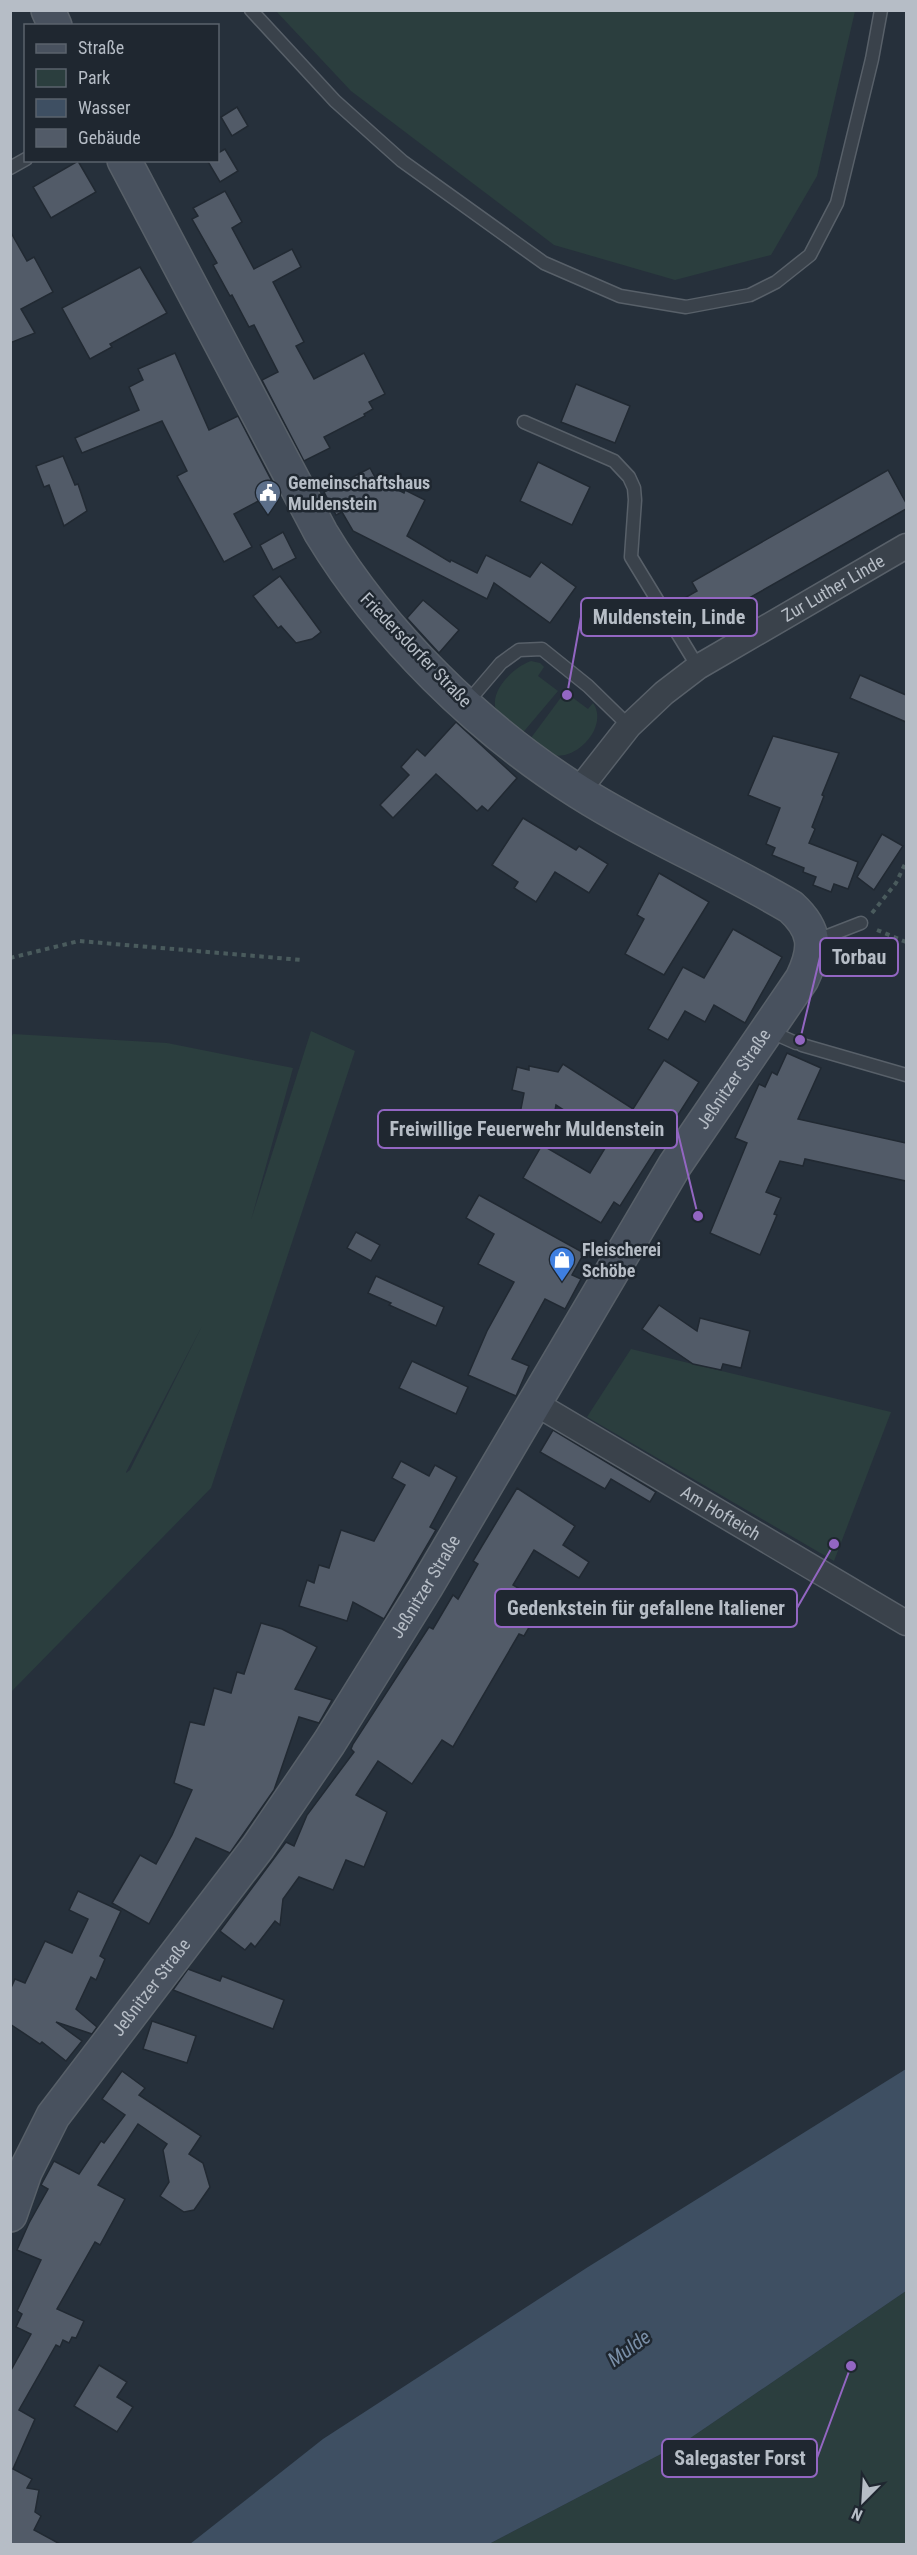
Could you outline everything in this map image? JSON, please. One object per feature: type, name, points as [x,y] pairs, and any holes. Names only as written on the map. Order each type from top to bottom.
[{"type":"main road","points":[[48,10],[54,24]]},
{"type":"main road","name":"Friedersdorfer Straße","points":[[124,162],[310,514],[338,562],[374,610],[466,704],[525,753],[578,792],[791,906],[809,925],[812,942]]},
{"type":"main road","name":"Jeßnitzer Straße","points":[[12,2205],[33,2153],[53,2116],[258,1847],[329,1743],[432,1577],[533,1402],[675,1165],[789,1039],[802,979],[809,965],[812,942]]},
{"type":"street","name":"Zur Luther Linde","points":[[578,792],[629,726],[664,693],[698,667],[906,546]]},
{"type":"street","name":"Am Hofteich","points":[[533,1402],[906,1623]]},
{"type":"lane","points":[[251,10],[335,101],[402,161],[544,263],[620,296],[686,307],[750,295],[776,282],[810,255],[837,203],[872,59],[881,10]]},
{"type":"lane","points":[[10,168],[24,160]]},
{"type":"lane","points":[[524,422],[614,461],[629,477],[634,488],[635,500],[631,557],[698,667]]},
{"type":"lane","points":[[466,704],[501,663],[519,651],[542,650],[588,686],[629,726]]},
{"type":"lane","points":[[812,942],[861,923]]},
{"type":"lane","points":[[789,1039],[906,1075]]},
{"type":"path","points":[[906,862],[896,883],[861,923],[906,942]]},
{"type":"path","points":[[10,958],[79,941],[302,960]]},
{"type":"green space","points":[[276,11],[855,11],[817,176],[771,255],[675,280],[554,245],[351,91]]},
{"type":"green space","points":[[531,661],[540,663],[544,667],[538,676],[558,691],[520,736],[499,716],[495,708],[495,699],[509,676],[516,669]]},
{"type":"green space","points":[[565,692],[588,709],[593,703],[597,712],[597,722],[588,740],[572,753],[553,755],[528,742]]},
{"type":"green space","points":[[311,1031],[355,1051],[211,1488],[11,1692],[11,1038],[13,1034],[167,1043],[293,1068],[251,1220]],"holes":[[[202,1326],[130,1470],[126,1473]]]},
{"type":"green space","points":[[631,1349],[891,1412],[834,1561],[587,1417]]},
{"type":"green space","points":[[906,2291],[906,2544],[489,2544],[686,2441]]},
{"type":"water","name":"Mulde","points":[[906,2069],[906,2291],[686,2441],[489,2544],[190,2544],[323,2439],[588,2267]]},
{"type":"building","points":[[237,107],[248,126],[232,136],[221,117]]},
{"type":"building","points":[[225,149],[238,171],[220,182],[208,162],[219,162],[219,152]]},
{"type":"building","points":[[79,162],[96,192],[51,218],[33,187]]},
{"type":"building","points":[[225,191],[242,222],[232,228],[254,269],[292,249],[301,267],[273,282],[304,342],[296,346],[314,379],[364,353],[385,394],[369,402],[373,409],[364,414],[365,416],[324,437],[330,448],[304,461],[262,380],[278,372],[254,325],[249,327],[232,295],[230,296],[213,265],[217,263],[192,219],[198,216],[193,208]]},
{"type":"building","points":[[10,231],[27,261],[34,257],[53,292],[21,309],[35,333],[10,343]]},
{"type":"building","points":[[140,267],[167,313],[110,344],[112,347],[90,359],[62,308]]},
{"type":"building","points":[[175,353],[209,430],[238,416],[277,491],[234,514],[252,547],[224,562],[177,476],[187,471],[162,421],[82,453],[75,438],[139,410],[129,387],[143,380],[138,369]]},
{"type":"building","points":[[576,384],[630,406],[615,443],[561,422]]},
{"type":"building","points":[[63,456],[75,485],[78,484],[87,511],[64,526],[49,485],[44,487],[36,466]]},
{"type":"building","points":[[538,462],[590,487],[572,525],[520,501]]},
{"type":"building","points":[[370,468],[376,479],[404,493],[405,490],[425,500],[407,536],[450,562],[451,560],[477,573],[486,555],[530,577],[541,562],[576,587],[550,623],[494,583],[487,599],[353,531],[342,512],[336,515],[324,492]]},
{"type":"building","points":[[888,470],[906,503],[906,509],[712,619],[711,617],[689,629],[674,604],[697,591],[692,582]]},
{"type":"building","points":[[283,532],[296,558],[273,570],[260,545]]},
{"type":"building","points":[[280,576],[321,632],[312,639],[296,643],[281,626],[278,628],[253,596]]},
{"type":"building","points":[[423,600],[459,630],[439,653],[407,618]]},
{"type":"building","points":[[860,675],[906,695],[906,722],[850,698]]},
{"type":"building","points":[[456,722],[517,778],[488,811],[482,806],[477,811],[436,774],[393,818],[380,805],[409,775],[401,767],[417,749],[425,756]]},
{"type":"building","points":[[773,736],[839,753],[822,795],[824,796],[812,827],[815,829],[809,843],[858,862],[848,889],[834,884],[831,892],[813,885],[816,877],[803,872],[804,868],[772,855],[775,848],[766,844],[780,808],[748,795]]},
{"type":"building","points":[[523,818],[576,850],[579,846],[608,864],[589,893],[555,872],[536,902],[514,888],[518,882],[492,865]]},
{"type":"building","points":[[882,834],[903,846],[874,890],[857,877]]},
{"type":"building","points":[[659,873],[709,902],[664,975],[625,954],[644,919],[637,915]]},
{"type":"building","points":[[733,929],[782,957],[745,1023],[714,1005],[705,1022],[685,1011],[668,1040],[648,1029],[683,967],[704,978]]},
{"type":"building","points":[[787,1053],[821,1068],[798,1119],[906,1143],[906,1181],[805,1159],[803,1166],[780,1161],[766,1192],[781,1198],[774,1214],[777,1215],[760,1255],[710,1233],[747,1143],[735,1138],[759,1084],[765,1087],[772,1072],[777,1075]]},
{"type":"building","points":[[664,1060],[699,1082],[620,1206],[614,1202],[601,1223],[523,1178],[542,1145],[590,1173],[610,1140],[556,1105],[552,1126],[519,1119],[524,1093],[512,1090],[517,1067],[529,1070],[529,1066],[558,1072],[563,1064],[633,1109]]},
{"type":"building","points":[[479,1195],[584,1253],[572,1275],[581,1279],[565,1309],[545,1299],[512,1359],[529,1366],[516,1396],[468,1375],[487,1331],[514,1282],[478,1264],[494,1234],[466,1218]]},
{"type":"building","points":[[356,1232],[380,1245],[371,1261],[347,1248]]},
{"type":"building","points":[[376,1276],[444,1307],[436,1326],[368,1293]]},
{"type":"building","points":[[659,1305],[697,1331],[700,1318],[750,1331],[741,1368],[723,1364],[721,1370],[693,1364],[642,1329]]},
{"type":"building","points":[[412,1361],[468,1387],[456,1414],[399,1388]]},
{"type":"building","points":[[553,1430],[656,1492],[650,1502],[611,1479],[605,1489],[540,1452]]},
{"type":"building","points":[[401,1461],[429,1476],[435,1465],[457,1477],[430,1527],[436,1530],[384,1619],[353,1602],[347,1621],[299,1606],[307,1580],[314,1583],[319,1565],[329,1568],[341,1530],[374,1541],[405,1485],[392,1478]]},
{"type":"building","points":[[517,1488],[575,1526],[563,1545],[589,1562],[579,1578],[534,1550],[513,1585],[535,1598],[526,1614],[534,1619],[524,1636],[519,1634],[453,1747],[442,1740],[412,1784],[378,1761],[356,1795],[387,1812],[364,1867],[346,1860],[333,1890],[299,1877],[283,1899],[280,1925],[275,1921],[255,1947],[251,1943],[245,1950],[220,1931],[286,1842],[294,1846],[307,1815],[354,1752],[351,1749],[353,1744],[429,1627],[433,1629],[453,1595],[458,1599],[478,1564],[473,1561]]},
{"type":"building","points":[[261,1623],[282,1629],[317,1647],[295,1689],[332,1700],[319,1723],[299,1717],[274,1790],[230,1853],[196,1838],[149,1924],[112,1903],[140,1855],[156,1864],[172,1835],[192,1790],[174,1783],[190,1722],[204,1725],[214,1688],[231,1693],[237,1672],[244,1674]]},
{"type":"building","points":[[78,1891],[121,1911],[100,1956],[105,1959],[96,1980],[91,1977],[76,2009],[97,2027],[92,2034],[56,2022],[82,2041],[66,2061],[42,2042],[40,2044],[10,2024],[10,1990],[15,1979],[25,1983],[45,1941],[72,1953],[88,1919],[69,1910]]},
{"type":"building","points":[[188,1969],[220,1981],[222,1976],[284,2000],[273,2029],[173,1990]]},
{"type":"building","points":[[152,2021],[196,2036],[187,2063],[143,2049]]},
{"type":"building","points":[[122,2071],[145,2088],[139,2095],[201,2136],[189,2154],[203,2163],[210,2187],[194,2210],[184,2212],[160,2196],[169,2182],[163,2150],[167,2144],[138,2124],[98,2185],[125,2199],[100,2245],[95,2242],[57,2309],[84,2321],[76,2338],[72,2337],[69,2343],[63,2340],[60,2347],[56,2345],[19,2410],[35,2419],[13,2469],[32,2479],[27,2488],[39,2490],[35,2512],[41,2516],[34,2530],[60,2544],[10,2544],[10,2372],[31,2334],[16,2327],[22,2314],[17,2311],[41,2260],[17,2250],[48,2189],[41,2185],[54,2161],[79,2174],[101,2141],[104,2143],[125,2115],[102,2099]]},
{"type":"building","points":[[99,2365],[127,2382],[117,2397],[133,2407],[117,2432],[74,2406]]},
{"type":"place","name":"Gemeinschaftshaus Muldenstein","points":[[268,516]]},
{"type":"place","name":"Muldenstein, Linde","points":[[567,695]]},
{"type":"place","name":"Torbau","points":[[800,1040]]},
{"type":"place","name":"Freiwillige Feuerwehr Muldenstein","points":[[698,1216]]},
{"type":"place","name":"Fleischerei Schöbe","points":[[562,1283]]},
{"type":"place","name":"Gedenkstein für gefallene Italiener","points":[[834,1544]]},
{"type":"place","name":"Salegaster Forst","points":[[851,2366]]}]
